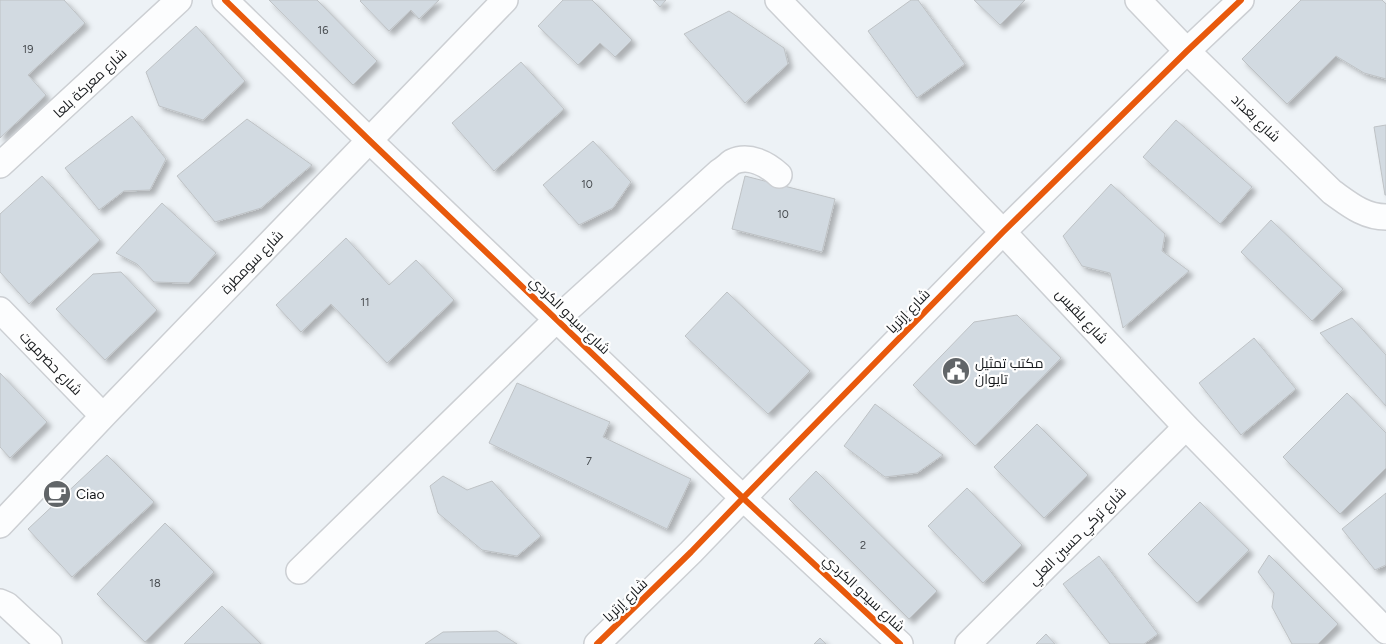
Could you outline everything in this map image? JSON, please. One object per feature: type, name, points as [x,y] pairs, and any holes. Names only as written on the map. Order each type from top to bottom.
[{"type":"street","name":"شارع معركة بلعا","points":[[0,165],[179,0]]},
{"type":"street","name":"شارع سيدو الكردي","points":[[226,0],[369,140],[743,498],[900,644]]},
{"type":"street","name":"شارع سومطرة","points":[[0,525],[506,0]]},
{"type":"street","name":"شارع بلقيس","points":[[778,0],[1003,232],[1186,427],[1386,632]]},
{"type":"street","name":"شارع بغداد","points":[[1138,0],[1187,51],[1332,192],[1352,207],[1368,215],[1386,217]]},
{"type":"street","name":"شارع إرتريا","points":[[597,644],[692,552],[1003,232],[1187,51],[1242,0]]},
{"type":"street","points":[[298,571],[557,320],[720,172],[733,162],[743,159],[755,160],[770,167],[779,175]]},
{"type":"street","name":"شارع حضرموت","points":[[0,310],[103,416]]},
{"type":"street","name":"شارع تركي حسين العلي","points":[[968,644],[1186,427]]},
{"type":"street","points":[[0,602],[7,605],[49,644]]},
{"type":"street","points":[[1378,644],[1386,636]]},
{"type":"building","points":[[0,0],[64,0],[85,23],[28,75],[46,95],[0,138]]},
{"type":"building","points":[[269,0],[317,0],[377,61],[353,85]]},
{"type":"building","points":[[361,0],[439,0],[419,19],[411,10],[389,31]]},
{"type":"building","points":[[563,0],[592,0],[632,40],[615,57],[600,43],[578,65],[538,26]]},
{"type":"building","points":[[653,0],[666,0],[660,7]]},
{"type":"building","points":[[911,0],[918,0],[965,64],[917,98],[868,31]]},
{"type":"building","points":[[974,0],[1025,0],[1000,25]]},
{"type":"building","points":[[1301,0],[1382,0],[1386,4],[1386,79],[1364,73],[1336,56],[1287,104],[1242,59]]},
{"type":"building","points":[[729,11],[784,48],[788,64],[745,103],[684,34]]},
{"type":"building","points":[[196,26],[245,81],[203,120],[159,106],[146,72]]},
{"type":"building","points":[[521,62],[564,109],[494,171],[452,123]]},
{"type":"building","points":[[132,116],[166,159],[150,190],[124,191],[99,210],[65,168]]},
{"type":"building","points":[[247,119],[312,165],[261,208],[215,222],[177,176]]},
{"type":"building","points":[[1176,120],[1252,187],[1220,224],[1143,157]]},
{"type":"building","points":[[1386,125],[1386,195],[1385,195],[1374,127]]},
{"type":"building","points":[[593,141],[631,182],[613,208],[579,225],[543,185]]},
{"type":"building","points":[[42,176],[100,240],[29,304],[0,272],[0,214]]},
{"type":"building","points":[[745,176],[835,199],[822,252],[732,229]]},
{"type":"building","points":[[1111,184],[1165,234],[1162,251],[1189,271],[1123,328],[1110,273],[1082,266],[1063,236]]},
{"type":"building","points":[[162,203],[216,253],[189,283],[154,282],[137,264],[116,253]]},
{"type":"building","points":[[1271,220],[1343,289],[1312,321],[1241,252]]},
{"type":"building","points":[[346,238],[389,285],[416,260],[454,300],[387,363],[331,304],[301,332],[276,305]]},
{"type":"building","points":[[121,272],[157,310],[105,360],[56,309],[93,274]]},
{"type":"building","points":[[727,292],[810,371],[768,414],[685,336]]},
{"type":"building","points":[[1017,315],[1061,358],[975,446],[913,385],[974,322]]},
{"type":"building","points":[[1352,318],[1386,355],[1386,406],[1320,333]]},
{"type":"building","points":[[1254,338],[1296,389],[1241,435],[1199,383]]},
{"type":"building","points":[[0,373],[47,422],[10,458],[0,447]]},
{"type":"building","points":[[517,383],[610,422],[603,437],[691,479],[667,529],[489,443]]},
{"type":"building","points":[[1347,393],[1386,433],[1386,468],[1340,514],[1283,457]]},
{"type":"building","points":[[875,404],[943,455],[917,473],[885,477],[844,446]]},
{"type":"building","points":[[1037,424],[1088,475],[1044,518],[994,467]]},
{"type":"building","points":[[107,455],[154,502],[72,577],[28,529]]},
{"type":"building","points":[[816,471],[937,591],[909,619],[789,499]]},
{"type":"building","points":[[443,476],[467,490],[492,481],[541,536],[517,556],[482,550],[438,513],[430,486]]},
{"type":"building","points":[[967,488],[1022,545],[983,583],[928,526]]},
{"type":"building","points":[[1386,493],[1386,565],[1375,570],[1342,529]]},
{"type":"building","points":[[1200,502],[1249,550],[1197,603],[1148,554]]},
{"type":"building","points":[[165,523],[214,572],[145,642],[97,594]]},
{"type":"building","points":[[1269,555],[1338,624],[1318,644],[1292,644],[1272,607],[1274,593],[1258,572]]},
{"type":"building","points":[[1099,556],[1158,634],[1144,644],[1110,644],[1063,584]]},
{"type":"building","points":[[222,606],[261,644],[184,644]]},
{"type":"building","points":[[497,631],[517,644],[425,644],[443,632]]},
{"type":"building","points":[[1046,634],[1055,644],[1036,644]]},
{"type":"building","points":[[820,638],[826,644],[814,644]]},
{"type":"cycle path","points":[[225,0],[743,498],[900,644]]},
{"type":"cycle path","points":[[597,644],[691,552],[1003,232],[1241,0]]},
{"type":"place","name":"مكتب تمثيل تايوان","points":[[956,371]]},
{"type":"place","name":"Ciao","points":[[57,494]]}]
